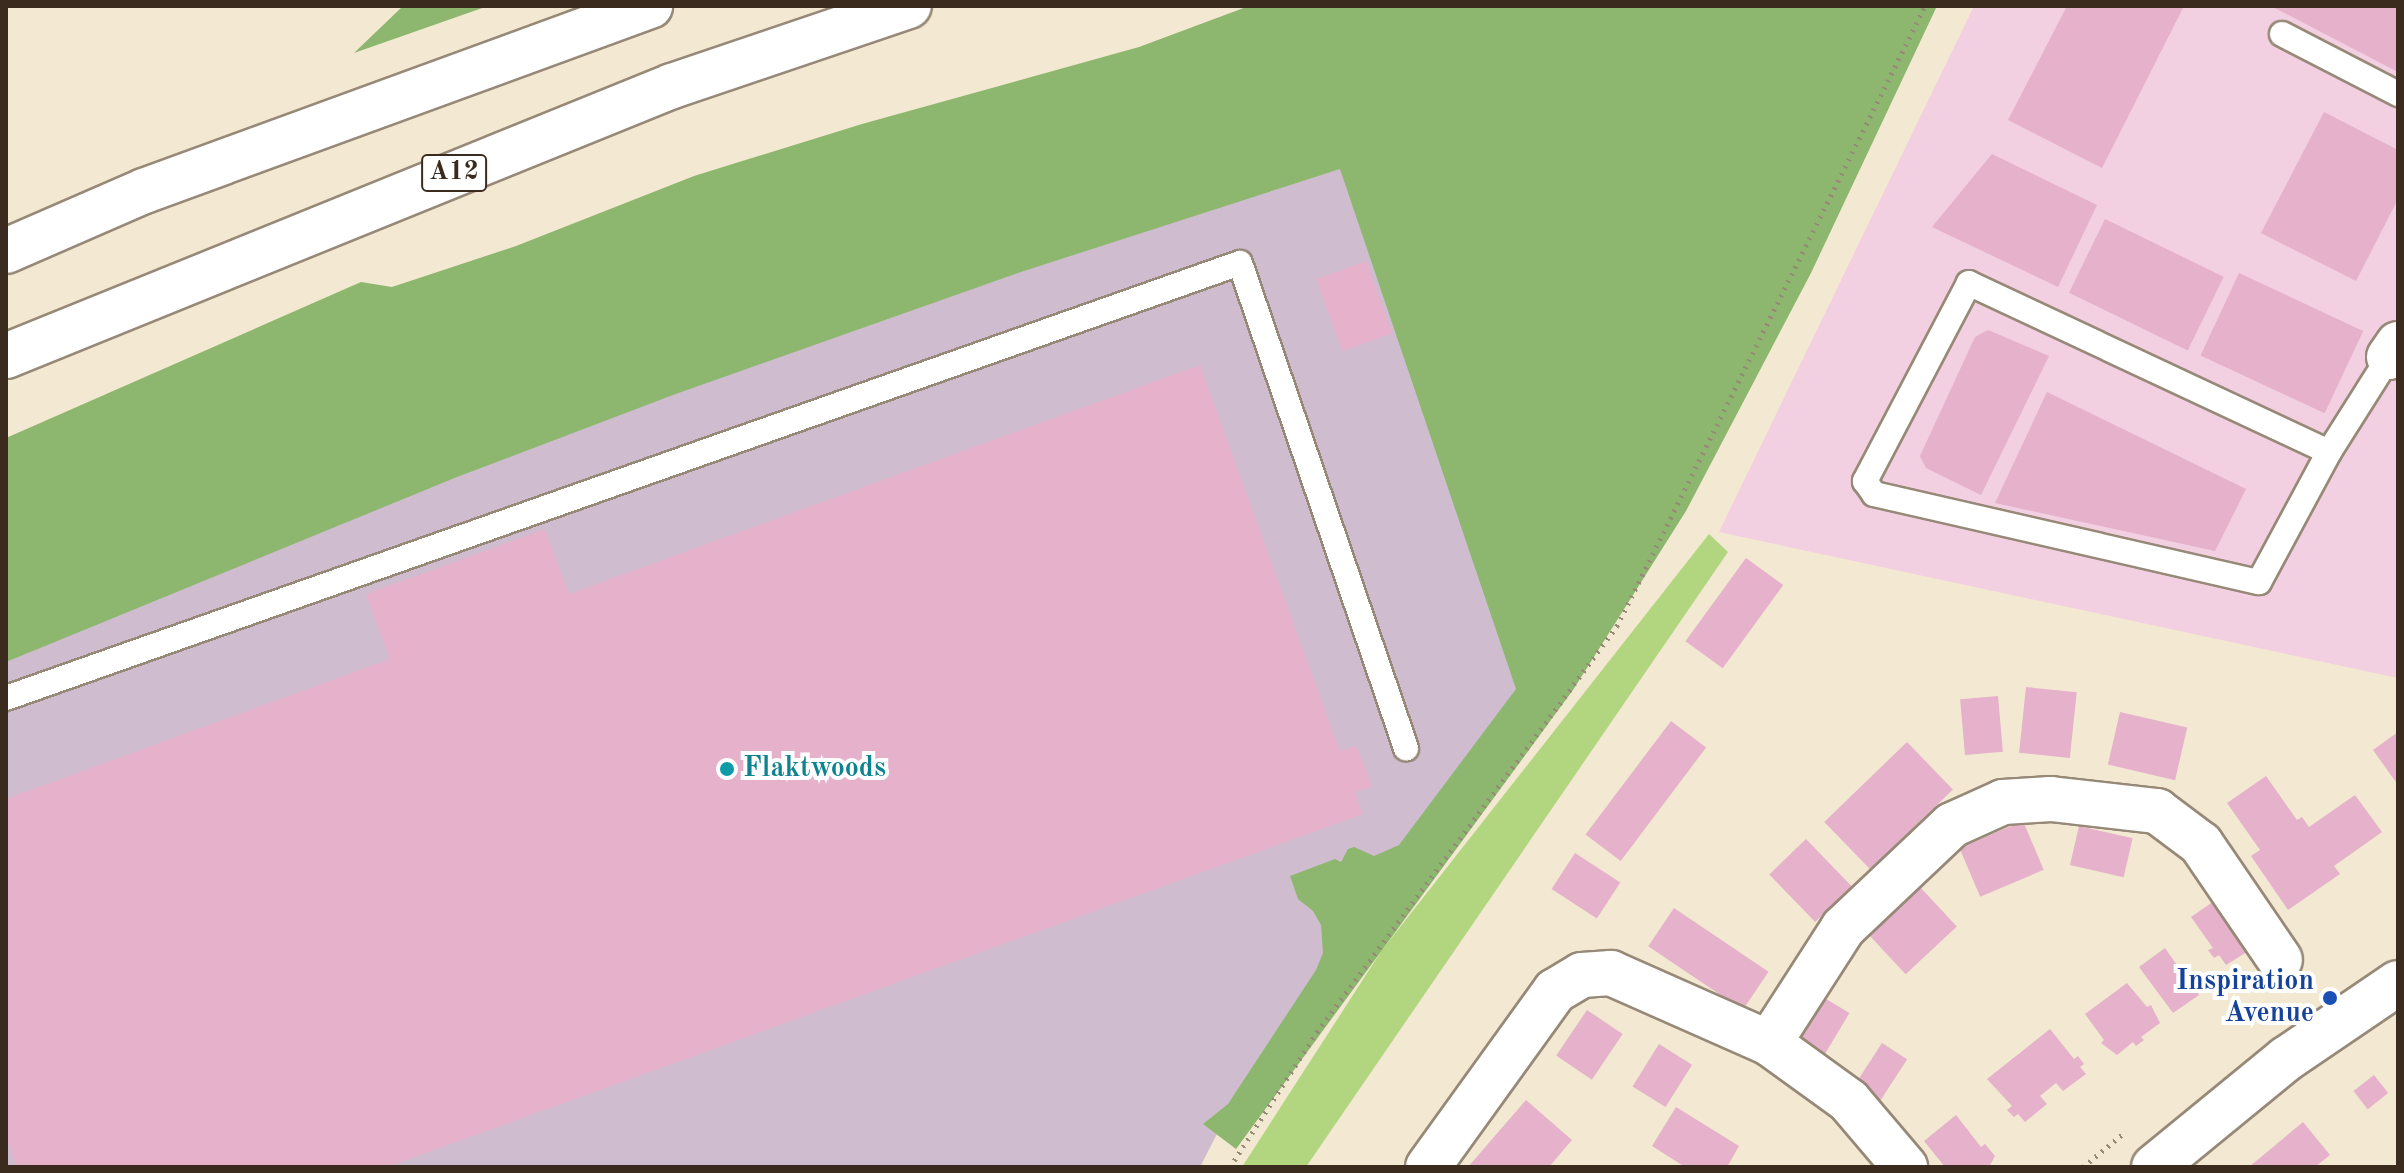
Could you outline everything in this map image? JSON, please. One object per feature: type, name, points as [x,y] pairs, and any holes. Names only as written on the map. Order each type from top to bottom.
[{"type":"main road","points":[[6,251],[144,191],[650,6]]},
{"type":"main road","name":"A12","points":[[6,356],[672,86],[909,6]]},
{"type":"main road","points":[[1769,1043],[1843,928],[1952,825],[2003,802],[2051,799],[2157,811],[2201,844],[2280,960]]},
{"type":"main road","points":[[1428,1167],[1555,991],[1582,975],[1611,973],[1769,1043],[1849,1101],[1905,1167]]},
{"type":"main road","points":[[2154,1167],[2286,1059],[2398,983]]},
{"type":"lane","points":[[2282,34],[2398,94]]},
{"type":"lane","points":[[6,698],[1240,263],[1406,748]]},
{"type":"lane","points":[[2329,452],[1969,283],[1865,481],[1874,494],[2259,582],[2329,452],[2394,350]]},
{"type":"path","points":[[1230,1167],[1317,1032],[1617,626],[1925,6]]},
{"type":"shaded area","points":[[1974,6],[2398,6],[2398,678],[1719,532]]},
{"type":"shaded area","points":[[1347,117],[1531,674],[1236,1097],[1200,1167],[6,1167],[6,625]]},
{"type":"green space","points":[[403,6],[488,6],[354,53]]},
{"type":"green space","points":[[1249,6],[1937,6],[1811,273],[1686,511],[1573,690],[1236,1149],[1203,1124],[1228,1104],[1316,970],[1323,953],[1321,925],[1313,911],[1298,899],[1290,876],[1335,859],[1341,862],[1348,849],[1354,847],[1374,856],[1399,845],[1516,689],[1340,169],[1024,271],[673,395],[457,477],[6,662],[6,438],[361,282],[392,287],[516,246],[694,176],[862,124],[1139,47]]},
{"type":"green space","points":[[1709,534],[1728,552],[1306,1167],[1242,1167],[1382,950]]},
{"type":"building","points":[[2067,6],[2184,6],[2102,168],[2008,120]]},
{"type":"building","points":[[2271,6],[2398,6],[2398,72]]},
{"type":"building","points":[[2324,112],[2398,150],[2398,199],[2356,281],[2261,233]]},
{"type":"building","points":[[1992,154],[2097,205],[2058,287],[1932,227]]},
{"type":"building","points":[[2105,219],[2224,277],[2188,351],[2069,293]]},
{"type":"building","points":[[1366,261],[1392,333],[1343,351],[1316,279]]},
{"type":"building","points":[[2239,273],[2363,331],[2325,413],[2201,355]]},
{"type":"building","points":[[1988,330],[2049,356],[1981,495],[1926,468],[1920,456],[1975,337]]},
{"type":"building","name":"Flaktwoods","points":[[1200,365],[1340,751],[1357,746],[1372,787],[1355,792],[1363,814],[387,1167],[17,1167],[6,1136],[6,799],[390,659],[366,594],[545,529],[569,594]]},
{"type":"building","points":[[2047,392],[2246,489],[2215,551],[1995,503]]},
{"type":"building","points":[[1746,558],[1783,585],[1723,668],[1685,641]]},
{"type":"building","points":[[2026,687],[2077,692],[2070,758],[2019,753]]},
{"type":"building","points":[[1998,696],[2003,752],[1965,755],[1960,699]]},
{"type":"building","points":[[2120,712],[2187,728],[2175,780],[2108,765]]},
{"type":"building","points":[[1671,721],[1706,747],[1621,861],[1586,834]]},
{"type":"building","points":[[2398,732],[2398,785],[2373,750]]},
{"type":"building","points":[[1907,742],[1953,789],[1870,869],[1824,822]]},
{"type":"building","points":[[2266,776],[2297,820],[2302,817],[2309,827],[2355,795],[2382,832],[2334,866],[2340,874],[2288,910],[2251,856],[2260,850],[2227,803]]},
{"type":"building","points":[[2023,821],[2044,870],[1980,897],[1959,848]]},
{"type":"building","points":[[2079,826],[2133,838],[2124,877],[2070,865]]},
{"type":"building","points":[[1806,839],[1852,886],[1815,922],[1769,874]]},
{"type":"building","points":[[1575,853],[1620,882],[1597,918],[1552,889]]},
{"type":"building","points":[[1920,887],[1957,926],[1906,974],[1869,935]]},
{"type":"building","points":[[2223,895],[2258,945],[2226,965],[2219,955],[2214,958],[2208,950],[2213,948],[2191,917]]},
{"type":"building","points":[[1674,908],[1769,972],[1743,1010],[1648,946]]},
{"type":"building","points":[[2165,948],[2186,978],[2190,975],[2196,982],[2192,985],[2199,995],[2173,1013],[2139,967]]},
{"type":"building","points":[[2127,983],[2147,1007],[2151,1005],[2160,1023],[2141,1037],[2144,1040],[2136,1046],[2133,1042],[2117,1055],[2101,1043],[2104,1040],[2085,1014]]},
{"type":"building","points":[[1816,993],[1849,1013],[1820,1062],[1787,1042]]},
{"type":"building","points":[[1587,1010],[1623,1034],[1592,1080],[1556,1056]]},
{"type":"building","points":[[2050,1029],[2074,1059],[2078,1056],[2084,1064],[2080,1067],[2086,1074],[2063,1091],[2056,1083],[2040,1096],[2047,1104],[2025,1122],[2018,1114],[2014,1117],[2007,1110],[2012,1106],[1987,1079]]},
{"type":"building","points":[[1882,1043],[1907,1059],[1880,1101],[1855,1085]]},
{"type":"building","points":[[1659,1044],[1692,1065],[1666,1107],[1633,1086]]},
{"type":"building","points":[[2374,1075],[2388,1093],[2368,1109],[2354,1091]]},
{"type":"building","points":[[1526,1100],[1572,1140],[1549,1167],[1468,1167]]},
{"type":"building","points":[[1676,1107],[1739,1146],[1727,1167],[1685,1167],[1652,1146]]},
{"type":"building","points":[[1956,1115],[1981,1147],[1985,1144],[1995,1156],[1989,1167],[1945,1167],[1924,1141]]},
{"type":"building","points":[[2303,1122],[2330,1155],[2315,1167],[2249,1167]]},
{"type":"place","name":"Flaktwoods","points":[[727,769]]},
{"type":"place","name":"Inspiration Avenue","points":[[2330,998]]}]
